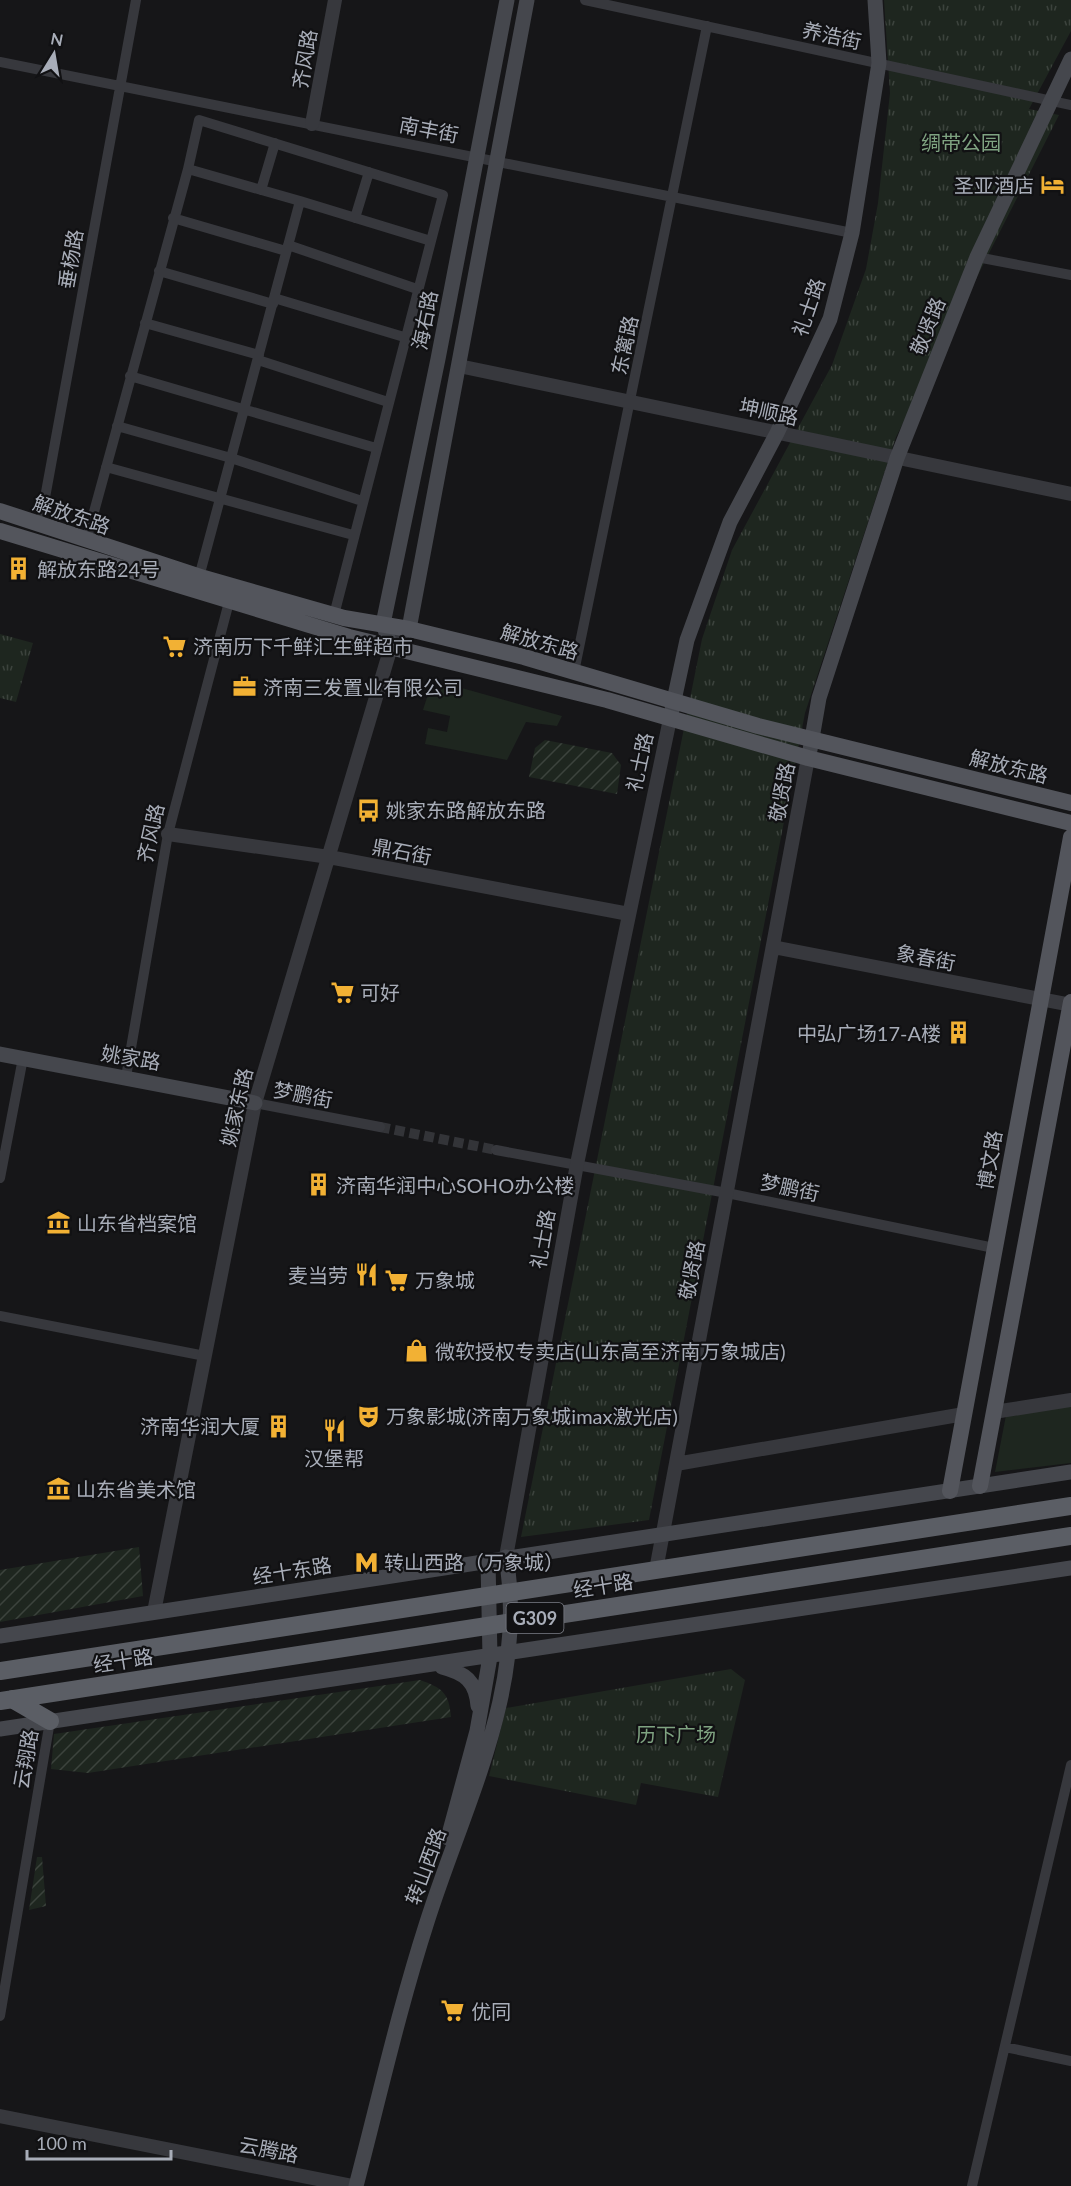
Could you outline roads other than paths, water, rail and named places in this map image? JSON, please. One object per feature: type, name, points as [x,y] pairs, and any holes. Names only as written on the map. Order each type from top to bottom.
[{"type":"highway","name":"经十路","points":[[0,1671],[1071,1506]]},
{"type":"highway","name":"经十路","points":[[6,1700],[1071,1536]]},
{"type":"highway","points":[[6,1700],[50,1720]]},
{"type":"main road","name":"海右路","points":[[383,624],[507,0]]},
{"type":"main road","points":[[409,629],[527,0]]},
{"type":"main road","name":"礼士路","points":[[670,719],[687,640],[730,522],[777,433],[830,319],[852,233],[879,63],[875,0]]},
{"type":"main road","name":"敬贤路","points":[[808,758],[819,698],[897,458],[977,257],[1071,59]]},
{"type":"main road","name":"解放东路","points":[[0,511],[200,577],[334,615],[409,629],[524,657],[674,702],[811,739],[1071,803]]},
{"type":"main road","name":"解放东路","points":[[0,531],[230,602],[391,647],[607,700],[808,758],[1071,823]]},
{"type":"main road","points":[[383,624],[391,647]]},
{"type":"main road","name":"博文路","points":[[950,1491],[1071,837]]},
{"type":"main road","points":[[980,1486],[1071,1004]]},
{"type":"main road","name":"姚家路","points":[[0,1054],[255,1103]]},
{"type":"main road","name":"经十路","points":[[506,1557],[1071,1472]]},
{"type":"main road","name":"经十东路","points":[[154,1612],[506,1557]]},
{"type":"main road","name":"转山西路","points":[[350,2186],[440,1879],[476,1785],[495,1721],[510,1654],[512,1592],[506,1557]]},
{"type":"main road","name":"转山西路","points":[[350,2186],[405,1961],[464,1786],[490,1657],[488,1561]]},
{"type":"main road","points":[[0,1729],[1071,1568]]},
{"type":"main road","points":[[0,1635],[154,1612]]},
{"type":"main road","points":[[436,1665],[457,1671],[471,1679],[477,1694],[479,1716]]},
{"type":"street","name":"垂杨路","points":[[40,525],[136,0]]},
{"type":"street","name":"齐风路","points":[[312,124],[335,0]]},
{"type":"street","name":"养浩街","points":[[585,0],[1071,105]]},
{"type":"street","name":"东篱路","points":[[574,672],[674,197],[707,26]]},
{"type":"street","name":"南丰街","points":[[0,62],[852,233]]},
{"type":"street","points":[[86,541],[188,169],[199,120],[443,195],[387,402],[334,615]]},
{"type":"street","points":[[261,190],[275,143]]},
{"type":"street","points":[[188,169],[431,241]]},
{"type":"street","points":[[355,218],[369,172]]},
{"type":"street","points":[[200,577],[300,201]]},
{"type":"street","points":[[173,218],[287,248],[417,289]]},
{"type":"street","points":[[977,257],[1071,276]]},
{"type":"street","points":[[159,271],[404,337]]},
{"type":"street","points":[[145,323],[387,402]]},
{"type":"street","name":"坤顺路","points":[[459,366],[1071,494]]},
{"type":"street","points":[[130,376],[376,448]]},
{"type":"street","points":[[117,426],[231,458],[362,501]]},
{"type":"street","points":[[106,466],[353,535]]},
{"type":"street","name":"齐风路","points":[[126,1077],[168,834],[230,602]]},
{"type":"street","name":"姚家东路","points":[[154,1612],[255,1103],[391,647],[409,629]]},
{"type":"street","name":"礼士路","points":[[506,1557],[577,1164],[670,719]]},
{"type":"street","name":"敬贤路","points":[[656,1570],[808,758]]},
{"type":"street","name":"鼎石街","points":[[168,834],[329,857],[629,914]]},
{"type":"street","name":"象春街","points":[[773,947],[1071,1004]]},
{"type":"street","points":[[0,1178],[23,1058]]},
{"type":"street","name":"梦鹏街","points":[[255,1103],[380,1127]]},
{"type":"street","name":"梦鹏街","points":[[496,1150],[727,1193],[994,1248]]},
{"type":"street","points":[[0,1316],[205,1356]]},
{"type":"street","points":[[994,1412],[1071,1400]]},
{"type":"street","points":[[676,1464],[964,1414]]},
{"type":"street","name":"云翔路","points":[[0,2016],[50,1720]]},
{"type":"street","points":[[972,2186],[1071,1765]]},
{"type":"street","points":[[1005,2047],[1071,2061]]},
{"type":"street","name":"云腾路","points":[[0,2116],[350,2186]]},
{"type":"tunnel","points":[[380,1127],[496,1150]]},
{"type":"place","name":"圣亚酒店","points":[[1052,185]]},
{"type":"place","name":"解放东路24号","points":[[19,569]]},
{"type":"place","name":"济南历下千鲜汇生鲜超市","points":[[175,646]]},
{"type":"place","name":"济南三发置业有限公司","points":[[245,687]]},
{"type":"place","name":"姚家东路解放东路","points":[[368,810]]},
{"type":"place","name":"可好","points":[[342,992]]},
{"type":"place","name":"中弘广场17-A楼","points":[[959,1033]]},
{"type":"place","name":"济南华润中心SOHO办公楼","points":[[318,1185]]},
{"type":"place","name":"山东省档案馆","points":[[59,1223]]},
{"type":"place","name":"麦当劳","points":[[366,1275]]},
{"type":"place","name":"万象城","points":[[397,1280]]},
{"type":"place","name":"微软授权专卖店(山东高至济南万象城店)","points":[[417,1351]]},
{"type":"place","name":"万象影城(济南万象城imax激光店)","points":[[368,1416]]},
{"type":"place","name":"济南华润大厦","points":[[278,1426]]},
{"type":"place","name":"汉堡帮","points":[[334,1430]]},
{"type":"place","name":"山东省美术馆","points":[[58,1489]]},
{"type":"place","name":"转山西路（万象城）","points":[[366,1562]]},
{"type":"place","name":"优同","points":[[453,2011]]},
{"type":"park label","name":"绸带公园","points":[[961,142]]},
{"type":"park label","name":"历下广场","points":[[676,1734]]}]
